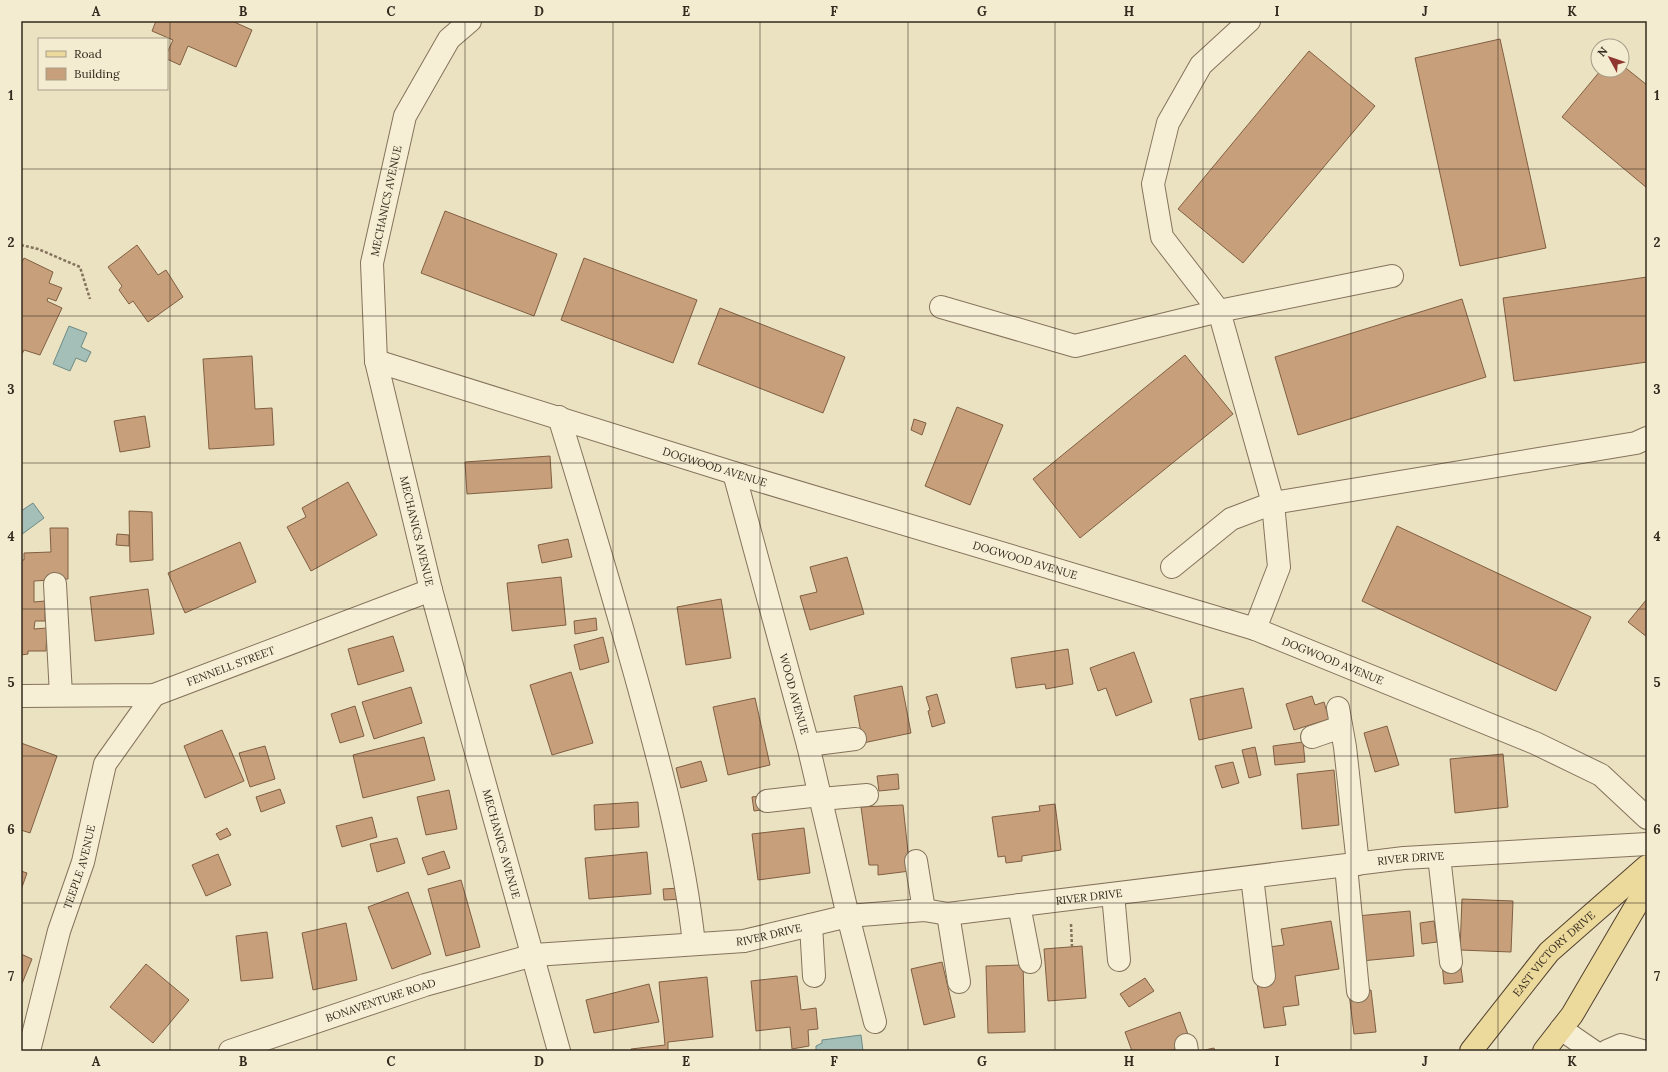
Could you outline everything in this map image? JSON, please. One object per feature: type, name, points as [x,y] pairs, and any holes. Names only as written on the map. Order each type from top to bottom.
[{"type":"main road","name":"EAST VICTORY DRIVE","points":[[1471,1051],[1549,952],[1647,866]]},
{"type":"main road","points":[[1544,1051],[1572,1015],[1647,887]]},
{"type":"street","name":"MECHANICS AVENUE","points":[[470,21],[449,40],[405,116],[372,263],[376,361],[431,590],[560,1051]]},
{"type":"street","points":[[1249,21],[1201,65],[1168,123],[1153,184],[1162,237],[1219,311],[1273,503],[1279,567],[1255,629]]},
{"type":"street","points":[[941,307],[1075,346],[1219,311],[1392,276]]},
{"type":"street","name":"DOGWOOD AVENUE","points":[[376,361],[734,473],[1255,629],[1535,743],[1601,775],[1647,818]]},
{"type":"street","points":[[559,418],[600,550],[659,756],[689,896],[694,944]]},
{"type":"street","points":[[1172,567],[1231,519],[1273,503],[1636,443],[1647,438]]},
{"type":"street","name":"WOOD AVENUE","points":[[734,473],[808,745],[848,916],[875,1022]]},
{"type":"street","points":[[55,584],[61,695]]},
{"type":"street","name":"FENNELL STREET","points":[[21,696],[154,695],[431,590]]},
{"type":"street","name":"TEEPLE AVENUE","points":[[29,1051],[59,931],[82,862],[105,764],[154,695]]},
{"type":"street","points":[[1312,737],[1340,718],[1352,865],[1358,992]]},
{"type":"street","points":[[808,745],[855,739]]},
{"type":"street","points":[[766,801],[867,795]]},
{"type":"street","name":"RIVER DRIVE","points":[[534,955],[744,941],[848,916],[924,910],[948,914],[1404,858],[1647,844]]},
{"type":"street","points":[[1439,856],[1451,962]]},
{"type":"street","points":[[916,861],[924,910]]},
{"type":"street","points":[[1252,877],[1264,976]]},
{"type":"street","points":[[1113,894],[1119,960]]},
{"type":"street","points":[[1019,905],[1030,962]]},
{"type":"street","points":[[948,914],[959,982]]},
{"type":"street","points":[[811,925],[814,976]]},
{"type":"street","name":"BONAVENTURE ROAD","points":[[230,1051],[425,985],[534,955]]},
{"type":"street","points":[[1561,1029],[1594,1051]]},
{"type":"street","points":[[1607,1051],[1621,1045],[1643,1051]]},
{"type":"path","points":[[21,245],[38,249],[80,267],[90,299]]},
{"type":"water","points":[[69,326],[87,333],[81,347],[91,352],[86,362],[76,358],[70,371],[53,364]]},
{"type":"water","points":[[33,503],[44,518],[21,535],[21,511]]},
{"type":"water","points":[[861,1035],[863,1051],[816,1051],[816,1046],[822,1043],[822,1040]]},
{"type":"building","points":[[156,21],[232,21],[252,30],[236,67],[188,46],[180,65],[168,59],[168,51],[173,40],[152,31]]},
{"type":"building","points":[[1500,39],[1546,248],[1460,266],[1415,58]]},
{"type":"building","points":[[1309,51],[1375,106],[1243,263],[1178,209]]},
{"type":"building","points":[[1630,71],[1647,85],[1647,188],[1562,117],[1594,78],[1630,78]]},
{"type":"building","points":[[445,211],[557,254],[534,316],[421,273]]},
{"type":"building","points":[[137,245],[158,275],[166,270],[183,297],[148,322],[133,301],[129,304],[119,290],[122,286],[108,267]]},
{"type":"building","points":[[24,258],[53,272],[49,283],[62,288],[56,301],[48,298],[47,301],[62,308],[40,355],[24,350],[21,356],[21,264]]},
{"type":"building","points":[[584,258],[697,300],[673,363],[561,320]]},
{"type":"building","points":[[1647,277],[1647,362],[1514,381],[1503,298]]},
{"type":"building","points":[[1462,299],[1486,377],[1298,435],[1275,357]]},
{"type":"building","points":[[720,308],[845,357],[823,413],[698,364]]},
{"type":"building","points":[[1185,355],[1233,414],[1080,538],[1033,479]]},
{"type":"building","points":[[252,356],[255,409],[272,408],[274,445],[209,449],[203,359]]},
{"type":"building","points":[[957,407],[1003,425],[970,505],[925,486]]},
{"type":"building","points":[[145,416],[150,447],[120,452],[114,421]]},
{"type":"building","points":[[914,419],[926,423],[922,435],[911,430]]},
{"type":"building","points":[[550,456],[552,488],[467,494],[465,462]]},
{"type":"building","points":[[348,482],[377,535],[311,571],[287,527],[306,517],[302,508]]},
{"type":"building","points":[[129,511],[152,512],[153,560],[130,562]]},
{"type":"building","points":[[1397,526],[1591,617],[1556,691],[1362,601]]},
{"type":"building","points":[[50,528],[68,528],[68,579],[34,581],[34,602],[45,601],[45,621],[35,621],[34,629],[47,628],[46,651],[28,651],[28,654],[21,655],[21,560],[24,560],[24,553],[51,552]]},
{"type":"building","points":[[117,534],[129,535],[129,546],[116,545]]},
{"type":"building","points":[[568,539],[572,557],[542,563],[538,545]]},
{"type":"building","points":[[240,542],[256,582],[185,613],[168,573]]},
{"type":"building","points":[[847,557],[864,614],[810,630],[800,596],[817,592],[810,567]]},
{"type":"building","points":[[561,577],[566,625],[512,631],[507,583]]},
{"type":"building","points":[[148,589],[154,634],[95,641],[90,597]]},
{"type":"building","points":[[721,599],[731,658],[686,665],[677,607]]},
{"type":"building","points":[[1647,599],[1647,637],[1628,622]]},
{"type":"building","points":[[596,618],[597,630],[575,634],[574,621]]},
{"type":"building","points":[[393,636],[404,671],[358,685],[348,649]]},
{"type":"building","points":[[603,637],[609,662],[580,670],[574,645]]},
{"type":"building","points":[[1068,649],[1073,684],[1046,689],[1045,684],[1016,688],[1011,658]]},
{"type":"building","points":[[1134,652],[1152,702],[1116,716],[1106,688],[1098,691],[1090,668]]},
{"type":"building","points":[[571,672],[593,743],[552,755],[530,685]]},
{"type":"building","points":[[902,686],[911,733],[863,743],[854,696]]},
{"type":"building","points":[[411,687],[422,723],[374,739],[362,702]]},
{"type":"building","points":[[1243,688],[1252,728],[1199,740],[1190,699]]},
{"type":"building","points":[[937,694],[945,723],[932,727],[928,711],[930,710],[926,697]]},
{"type":"building","points":[[1312,696],[1315,705],[1324,702],[1329,719],[1294,730],[1286,704]]},
{"type":"building","points":[[755,698],[770,765],[728,775],[713,707]]},
{"type":"building","points":[[355,706],[364,736],[340,743],[331,714]]},
{"type":"building","points":[[1387,726],[1399,765],[1375,772],[1364,733]]},
{"type":"building","points":[[222,730],[244,781],[205,798],[184,746]]},
{"type":"building","points":[[424,737],[435,780],[363,798],[353,755]]},
{"type":"building","points":[[1303,742],[1305,762],[1275,765],[1273,746]]},
{"type":"building","points":[[21,743],[57,756],[30,833],[21,830]]},
{"type":"building","points":[[265,746],[275,779],[250,787],[239,753]]},
{"type":"building","points":[[1255,747],[1261,775],[1249,778],[1242,750]]},
{"type":"building","points":[[1503,754],[1508,807],[1455,813],[1450,759]]},
{"type":"building","points":[[701,761],[707,781],[681,788],[676,768]]},
{"type":"building","points":[[1233,762],[1239,783],[1222,788],[1215,766]]},
{"type":"building","points":[[1334,770],[1339,825],[1302,829],[1297,774]]},
{"type":"building","points":[[898,774],[899,789],[879,791],[877,776]]},
{"type":"building","points":[[280,789],[285,803],[261,812],[256,797]]},
{"type":"building","points":[[449,790],[457,829],[426,835],[417,797]]},
{"type":"building","points":[[766,795],[768,809],[754,811],[752,797]]},
{"type":"building","points":[[638,802],[639,827],[595,830],[594,805]]},
{"type":"building","points":[[1055,804],[1061,850],[1022,856],[1022,861],[1006,863],[1005,856],[998,857],[992,817],[1040,811],[1039,806]]},
{"type":"building","points":[[903,805],[910,871],[878,875],[878,865],[869,865],[861,807]]},
{"type":"building","points":[[372,817],[377,837],[342,847],[336,826]]},
{"type":"building","points":[[227,828],[231,835],[220,840],[216,834]]},
{"type":"building","points":[[804,828],[810,873],[758,880],[752,834]]},
{"type":"building","points":[[397,838],[405,863],[377,872],[370,844]]},
{"type":"building","points":[[444,851],[450,868],[428,875],[422,858]]},
{"type":"building","points":[[647,852],[651,894],[589,899],[585,858]]},
{"type":"building","points":[[218,854],[231,885],[206,896],[192,865]]},
{"type":"building","points":[[21,871],[27,873],[21,890]]},
{"type":"building","points":[[461,880],[480,947],[446,956],[428,889]]},
{"type":"building","points":[[680,888],[682,899],[664,900],[663,889]]},
{"type":"building","points":[[408,892],[431,954],[392,969],[368,907]]},
{"type":"building","points":[[1462,899],[1513,901],[1511,952],[1460,950]]},
{"type":"building","points":[[1410,911],[1414,956],[1361,961],[1357,916]]},
{"type":"building","points":[[1331,921],[1339,969],[1295,976],[1299,1005],[1283,1007],[1286,1025],[1264,1028],[1256,977],[1269,947],[1284,945],[1281,929]]},
{"type":"building","points":[[1434,921],[1437,942],[1422,944],[1420,923]]},
{"type":"building","points":[[346,923],[357,980],[313,990],[302,933]]},
{"type":"building","points":[[267,932],[273,978],[241,981],[236,936]]},
{"type":"building","points":[[1082,946],[1086,998],[1048,1001],[1044,949]]},
{"type":"building","points":[[21,954],[32,959],[21,986]]},
{"type":"building","points":[[1460,961],[1463,982],[1444,984],[1442,963]]},
{"type":"building","points":[[942,962],[955,1017],[924,1025],[911,969]]},
{"type":"building","points":[[146,964],[189,1000],[153,1043],[110,1007]]},
{"type":"building","points":[[1023,965],[1025,1032],[988,1033],[986,966]]},
{"type":"building","points":[[797,976],[801,1010],[816,1008],[818,1029],[808,1030],[809,1046],[792,1049],[790,1027],[756,1031],[751,981]]},
{"type":"building","points":[[707,977],[713,1037],[668,1042],[668,1051],[631,1051],[631,1049],[665,1045],[659,982]]},
{"type":"building","points":[[1145,978],[1154,991],[1129,1007],[1120,994]]},
{"type":"building","points":[[649,984],[659,1022],[594,1033],[586,1000]]},
{"type":"building","points":[[1371,990],[1376,1032],[1354,1034],[1349,993]]},
{"type":"building","points":[[1180,1012],[1191,1043],[1170,1051],[1132,1051],[1125,1032]]},
{"type":"building","points":[[1214,1048],[1215,1051],[1200,1051]]}]
